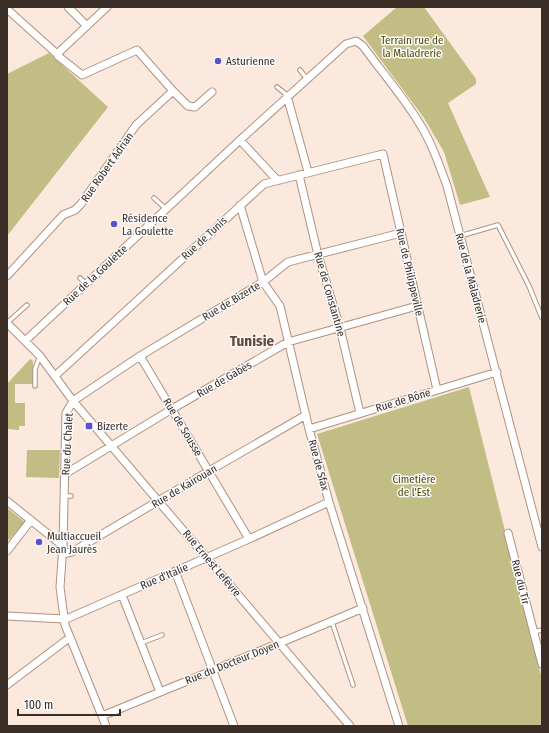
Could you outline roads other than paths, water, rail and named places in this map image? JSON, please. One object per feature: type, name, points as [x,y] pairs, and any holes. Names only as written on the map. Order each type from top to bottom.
[{"type":"street","points":[[68,7],[87,26]]},
{"type":"street","points":[[57,55],[107,7]]},
{"type":"street","points":[[7,9],[57,55],[82,75],[137,50],[188,106],[195,107],[212,92]]},
{"type":"street","name":"Rue de la Maladrerie","points":[[346,44],[356,41],[363,46],[418,121],[433,148],[440,165],[497,372],[542,547]]},
{"type":"street","name":"Rue de la Goulette","points":[[25,341],[287,96],[346,44]]},
{"type":"street","name":"Rue Robert Adrian","points":[[7,276],[63,216],[75,210],[81,204],[136,125],[173,91]]},
{"type":"street","points":[[287,96],[308,172]]},
{"type":"street","points":[[240,140],[277,180]]},
{"type":"street","name":"Rue de Tunis","points":[[55,376],[264,184],[382,154]]},
{"type":"street","name":"Rue de Philippeville","points":[[382,154],[437,390]]},
{"type":"street","name":"Rue de Constantine","points":[[299,175],[318,255],[340,328],[360,413]]},
{"type":"street","name":"Rue de Sfax","points":[[240,205],[263,282],[280,306],[309,429],[329,502],[399,726]]},
{"type":"street","name":"Rue de Bizerte","points":[[73,400],[140,356],[263,282],[288,262],[401,233]]},
{"type":"street","name":"Rue de Gabès","points":[[65,474],[172,409],[288,342],[340,328],[344,325],[417,306]]},
{"type":"street","name":"Rue du Chalet","points":[[7,323],[40,356],[73,400],[66,413],[65,474],[68,496],[60,587],[64,619],[69,638],[106,726]]},
{"type":"street","name":"Rue de Sousse","points":[[140,356],[249,540]]},
{"type":"street","name":"Rue de Bône","points":[[309,429],[497,372]]},
{"type":"street","name":"Rue Ernest Lefèvre","points":[[73,400],[350,726]]},
{"type":"street","name":"Rue de Kairouan","points":[[62,554],[72,552],[306,415]]},
{"type":"street","points":[[7,501],[63,546]]},
{"type":"street","name":"Rue d'Italie","points":[[64,619],[249,540],[329,502]]},
{"type":"street","points":[[7,551],[31,520]]},
{"type":"street","name":"Rue du Tir","points":[[508,533],[542,664]]},
{"type":"street","points":[[176,571],[234,726]]},
{"type":"street","points":[[122,595],[160,692]]},
{"type":"street","name":"Rue du Docteur Doyen","points":[[102,716],[184,681],[280,644],[363,608]]},
{"type":"street","points":[[7,616],[64,619]]},
{"type":"street","points":[[7,685],[69,638]]},
{"type":"lane","points":[[300,70],[307,79]]},
{"type":"lane","points":[[278,87],[287,96]]},
{"type":"lane","points":[[154,198],[166,209]]},
{"type":"lane","points":[[460,236],[498,225],[529,286],[542,318]]},
{"type":"lane","points":[[80,278],[86,284]]},
{"type":"lane","name":"Rue du Chalet","points":[[7,323],[27,305]]},
{"type":"lane","points":[[35,386],[35,369],[40,356]]},
{"type":"lane","points":[[332,622],[353,685]]},
{"type":"lane","points":[[533,632],[542,630]]},
{"type":"lane","points":[[141,643],[162,636]]},
{"type":"place","name":"Asturienne","points":[[218,61]]},
{"type":"place","name":"Résidence La Goulette","points":[[114,224]]},
{"type":"place","name":"Bizerte","points":[[89,426]]},
{"type":"place","name":"Multiaccueil Jean Jaurès","points":[[39,542]]},
{"type":"district","name":"Tunisie","points":[[252,341]]},
{"type":"park label","name":"Terrain rue de la Maladrerie","points":[[412,46]]},
{"type":"park label","name":"Cimetière de l'Est","points":[[414,485]]}]
